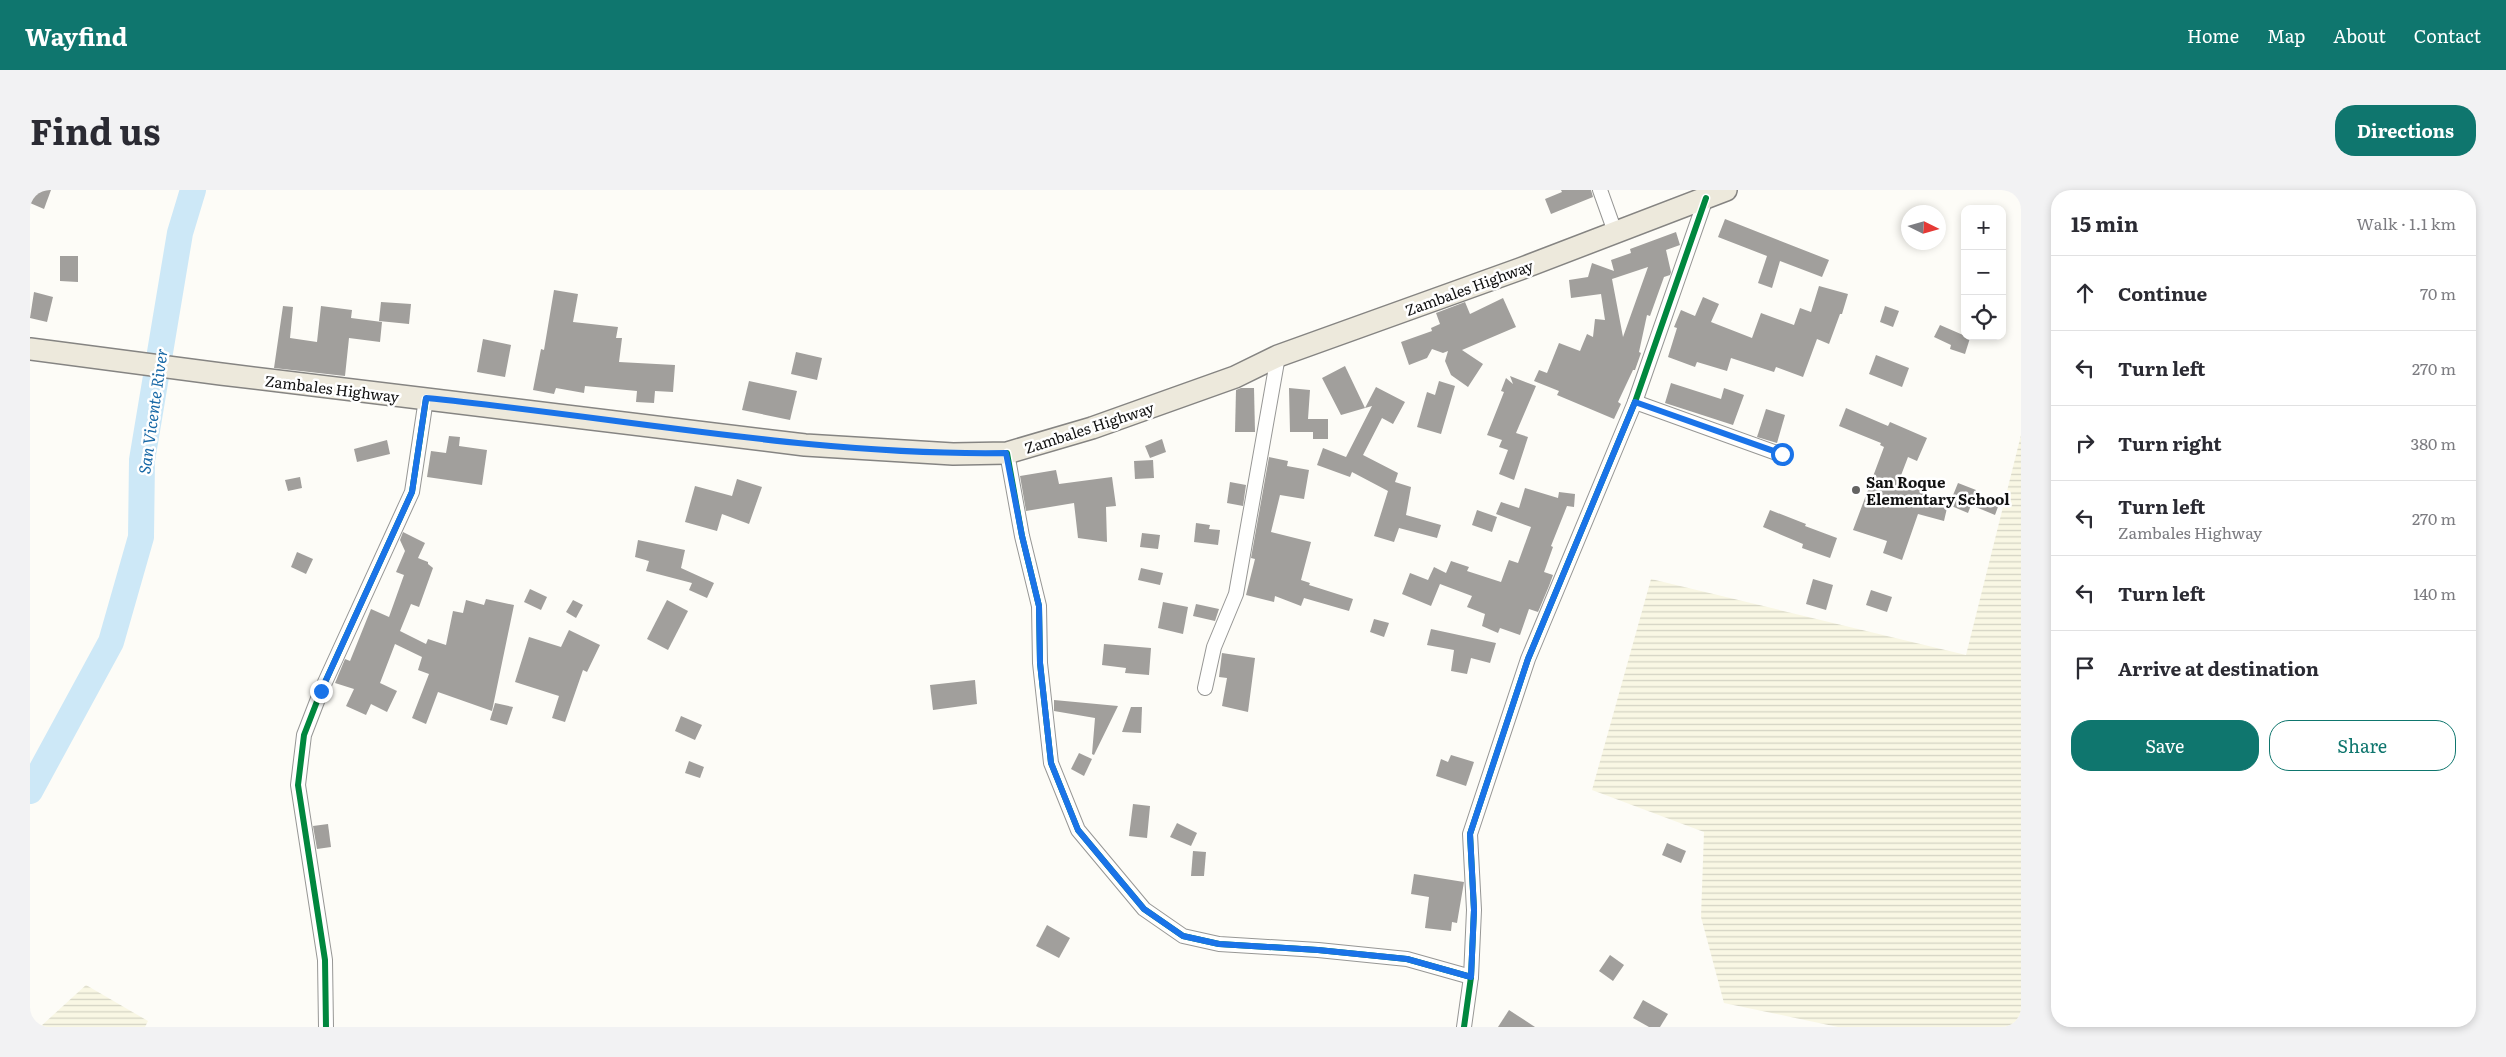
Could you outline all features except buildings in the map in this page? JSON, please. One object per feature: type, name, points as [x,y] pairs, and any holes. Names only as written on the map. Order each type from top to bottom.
[{"type":"main road","name":"Zambales Highway","points":[[30,349],[805,445],[953,454],[1006,453],[1092,428],[1236,377],[1278,356],[1716,194]]},
{"type":"street","points":[[1600,190],[1615,232]]},
{"type":"street","points":[[1464,1027],[1471,977],[1474,910],[1470,834],[1528,659],[1635,402],[1716,194]]},
{"type":"street","points":[[1205,688],[1214,647],[1236,594],[1278,356]]},
{"type":"street","points":[[326,1027],[325,960],[298,785],[304,735],[321,691],[412,492],[426,398]]},
{"type":"street","points":[[1635,402],[1782,454]]},
{"type":"street","points":[[1006,453],[1022,536],[1039,606],[1040,663],[1051,763],[1078,830],[1144,909],[1183,936],[1219,944],[1318,950],[1407,959],[1471,977]]},
{"type":"shaded area","points":[[2021,435],[2021,1027],[1838,1027],[1724,1003],[1701,917],[1704,832],[1592,790],[1651,579],[1966,655]]},
{"type":"shaded area","points":[[86,985],[148,1021],[145,1027],[40,1027]]},
{"type":"waterway","name":"San Vicente River","points":[[30,791],[111,642],[141,537],[142,460],[180,233],[193,190]]},
{"type":"cycle path","points":[[1464,1027],[1471,977],[1474,910],[1470,834],[1528,659],[1635,402],[1706,198]]},
{"type":"cycle path","points":[[326,1027],[325,960],[298,785],[304,735],[321,691],[412,492],[426,399]]},
{"type":"cycle path","points":[[1007,453],[1022,536],[1039,606],[1040,663],[1051,763],[1078,830],[1144,909],[1183,936],[1219,944],[1318,950],[1407,959],[1471,977]]},
{"type":"place","name":"San Roque Elementary School","points":[[1856,490]]},
{"type":"route","points":[[321,691],[412,492],[426,398],[805,445],[953,454],[1006,453],[1022,536],[1039,606],[1040,663],[1051,763],[1078,830],[1144,909],[1183,936],[1219,944],[1318,950],[1407,959],[1471,977],[1474,910],[1470,834],[1528,659],[1635,402],[1782,454]]}]
